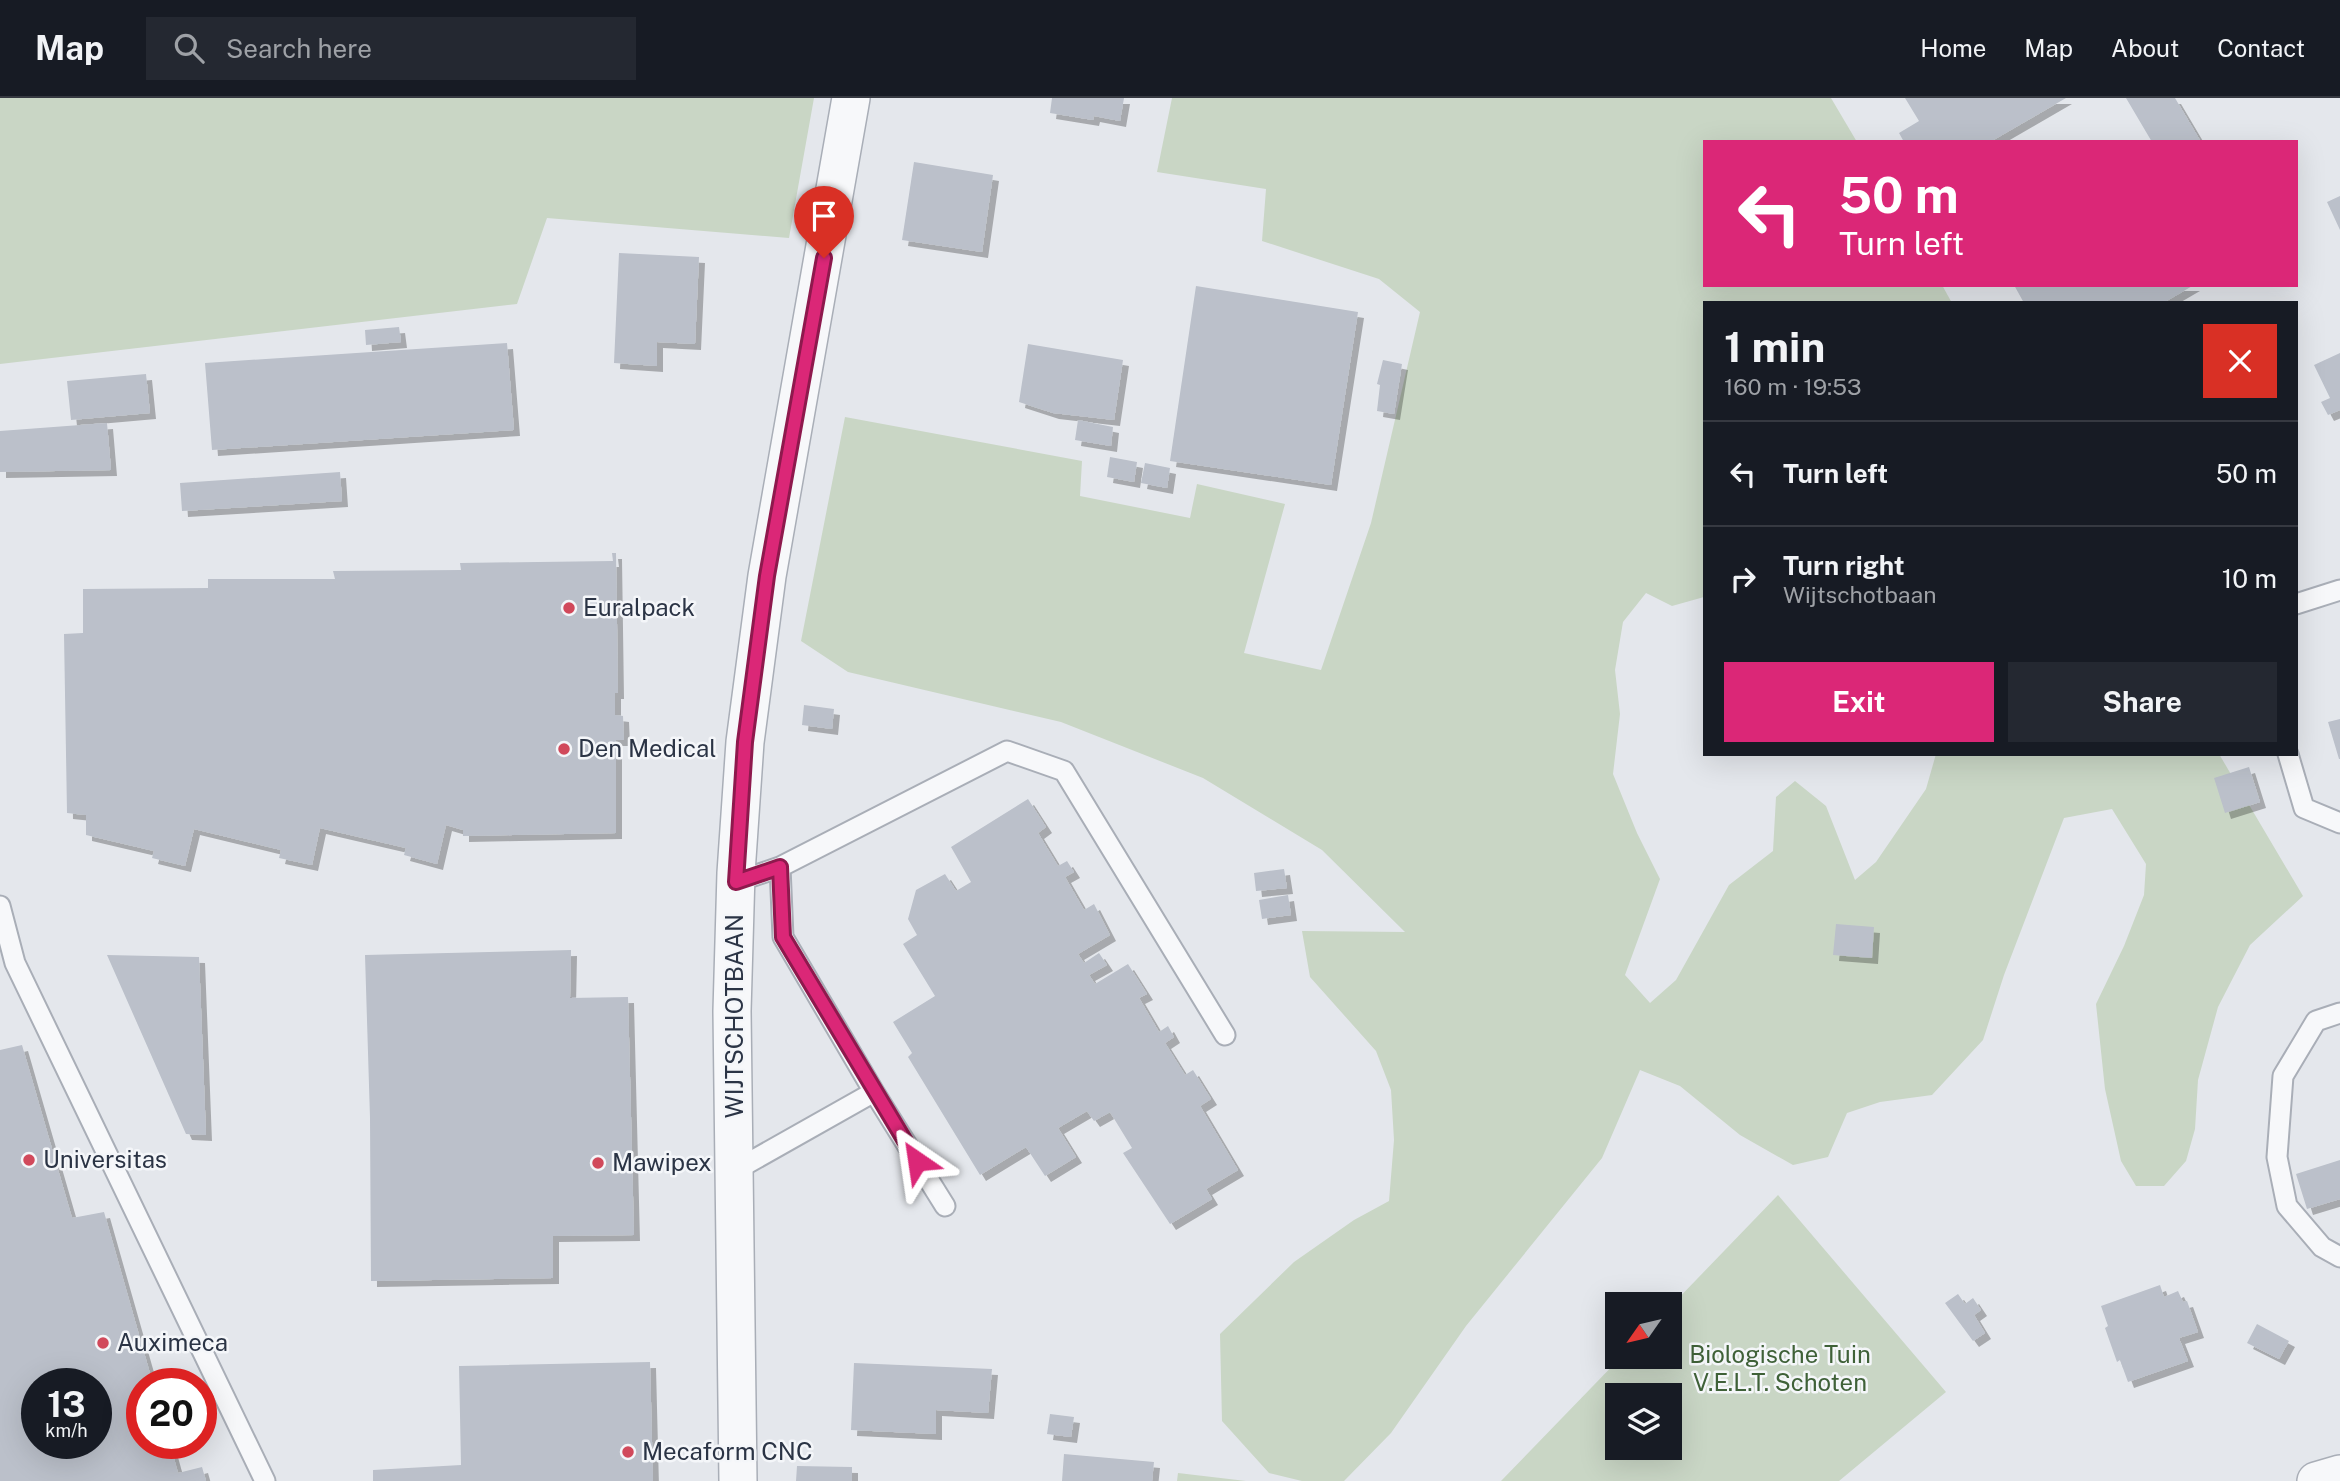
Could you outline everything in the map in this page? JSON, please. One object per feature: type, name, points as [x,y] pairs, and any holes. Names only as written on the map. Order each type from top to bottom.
[{"type":"street","name":"WIJTSCHOTBAAN","points":[[738,1481],[732,1011],[736,882],[745,742],[767,576],[851,98]]},
{"type":"street","points":[[2316,1481],[2340,1474]]},
{"type":"lane","points":[[2298,603],[2340,590]]},
{"type":"lane","points":[[736,882],[780,867],[1007,751],[1065,771],[1225,1035]]},
{"type":"lane","points":[[2289,756],[2304,808],[2340,823]]},
{"type":"lane","points":[[780,867],[783,937],[874,1093],[945,1206]]},
{"type":"lane","points":[[0,906],[15,963],[265,1481]]},
{"type":"lane","points":[[2340,1013],[2316,1021],[2283,1076],[2277,1157],[2287,1206],[2322,1247],[2340,1257]]},
{"type":"lane","points":[[734,1171],[874,1093]]},
{"type":"green space","points":[[0,98],[814,98],[789,238],[547,218],[517,304],[0,364]]},
{"type":"green space","points":[[1172,98],[1831,98],[1856,140],[1703,140],[1703,287],[1943,287],[1951,301],[1703,301],[1703,597],[1672,606],[1646,593],[1623,622],[1615,670],[1620,714],[1613,774],[1637,833],[1660,879],[1625,975],[1650,1003],[1676,980],[1729,885],[1773,851],[1776,797],[1795,781],[1826,806],[1855,880],[1876,862],[1926,789],[1935,756],[2220,756],[2303,896],[2250,945],[2218,1007],[2198,1080],[2195,1129],[2186,1161],[2164,1186],[2136,1186],[2121,1161],[2105,1089],[2096,1004],[2124,946],[2144,895],[2146,864],[2112,809],[2064,818],[2004,975],[1983,1040],[1932,1095],[1880,1102],[1847,1113],[1828,1157],[1793,1165],[1740,1135],[1680,1086],[1640,1070],[1602,1158],[1466,1326],[1391,1433],[1344,1481],[1302,1481],[1269,1473],[1222,1421],[1220,1334],[1294,1262],[1354,1220],[1389,1201],[1394,1140],[1391,1090],[1376,1051],[1310,977],[1302,931],[1405,932],[1322,850],[1203,778],[1061,722],[848,672],[801,641],[845,417],[1082,461],[1080,496],[1190,518],[1197,484],[1285,504],[1244,653],[1321,670],[1371,523],[1420,312],[1379,279],[1262,241],[1266,189],[1157,172]]},
{"type":"green space","name":"Biologische Tuin V.E.L.T. Schoten","points":[[1778,1195],[1946,1392],[1839,1481],[1501,1481],[1609,1369],[1682,1369],[1682,1295]]},
{"type":"green space","points":[[1178,1473],[1246,1481],[1177,1481]]},
{"type":"building","points":[[1052,98],[1124,98],[1120,121],[1050,113]]},
{"type":"building","points":[[1905,98],[2066,98],[1993,140],[1903,140],[1899,133],[1919,121]]},
{"type":"building","points":[[2126,98],[2175,98],[2200,140],[2151,140]]},
{"type":"building","points":[[914,162],[993,175],[982,252],[902,240]]},
{"type":"building","points":[[2340,196],[2340,230],[2327,202]]},
{"type":"building","points":[[619,253],[699,257],[695,344],[657,342],[657,366],[614,363]]},
{"type":"building","points":[[1196,286],[1358,312],[1331,485],[1170,461]]},
{"type":"building","points":[[2015,287],[2191,287],[2166,301],[2023,301]]},
{"type":"building","points":[[399,327],[401,342],[366,345],[365,330]]},
{"type":"building","points":[[507,343],[514,430],[212,450],[205,363]]},
{"type":"building","points":[[1028,344],[1123,360],[1114,420],[1053,413],[1019,402]]},
{"type":"building","points":[[2340,353],[2340,410],[2328,415],[2321,402],[2330,398],[2314,365]]},
{"type":"building","points":[[1383,360],[1402,364],[1394,414],[1377,411],[1380,385],[1377,384]]},
{"type":"building","points":[[146,374],[150,413],[71,420],[67,381]]},
{"type":"building","points":[[1078,420],[1113,427],[1111,446],[1075,440]]},
{"type":"building","points":[[107,423],[111,470],[0,472],[0,431]]},
{"type":"building","points":[[1110,457],[1137,462],[1134,482],[1107,477]]},
{"type":"building","points":[[1145,463],[1170,468],[1167,488],[1141,483]]},
{"type":"building","points":[[340,472],[342,501],[182,511],[180,483]]},
{"type":"building","points":[[612,553],[616,553],[618,693],[615,693],[615,715],[623,716],[624,740],[616,740],[616,833],[463,836],[463,830],[446,825],[437,864],[404,855],[406,848],[320,828],[312,865],[279,858],[281,850],[194,829],[185,866],[152,858],[154,851],[86,835],[86,815],[67,813],[64,634],[83,633],[83,589],[208,588],[208,579],[335,579],[333,571],[461,570],[460,563],[613,561]]},
{"type":"building","points":[[804,705],[834,709],[832,729],[802,725]]},
{"type":"building","points":[[2340,719],[2340,759],[2339,759],[2328,722]]},
{"type":"building","points":[[2249,767],[2260,802],[2225,813],[2214,778]]},
{"type":"building","points":[[1028,799],[1046,827],[1038,833],[1058,866],[1067,861],[1074,872],[1065,877],[1084,910],[1094,904],[1110,935],[1078,954],[1084,963],[1099,953],[1107,965],[1089,975],[1095,984],[1128,964],[1147,994],[1139,998],[1159,1032],[1168,1026],[1174,1037],[1165,1043],[1185,1075],[1193,1070],[1211,1099],[1200,1106],[1238,1170],[1206,1189],[1212,1199],[1170,1224],[1123,1153],[1132,1148],[1110,1112],[1094,1121],[1087,1111],[1058,1128],[1076,1157],[1045,1176],[1026,1147],[980,1175],[908,1057],[912,1053],[893,1022],[935,996],[903,944],[917,935],[908,919],[916,890],[945,874],[956,891],[971,882],[951,847]]},
{"type":"building","points":[[1284,869],[1287,888],[1256,891],[1254,873]]},
{"type":"building","points":[[1288,895],[1291,915],[1262,919],[1259,900]]},
{"type":"building","points":[[1836,924],[1874,927],[1872,958],[1833,955]]},
{"type":"building","points":[[571,950],[570,998],[628,997],[634,1235],[553,1236],[553,1278],[371,1281],[365,955]]},
{"type":"building","points":[[107,955],[199,957],[206,1135],[186,1134]]},
{"type":"building","points":[[22,1045],[72,1218],[104,1212],[148,1368],[126,1368],[126,1459],[174,1459],[178,1473],[202,1467],[206,1481],[0,1481],[0,1050]]},
{"type":"building","points":[[2340,1160],[2340,1199],[2307,1209],[2296,1174]]},
{"type":"building","points":[[2160,1285],[2164,1297],[2178,1291],[2183,1302],[2187,1301],[2198,1332],[2179,1338],[2188,1361],[2128,1382],[2120,1360],[2117,1362],[2105,1328],[2108,1326],[2101,1306]]},
{"type":"building","points":[[1958,1294],[1965,1304],[1973,1298],[1981,1310],[1974,1315],[1985,1333],[1973,1341],[1945,1303]]},
{"type":"building","points":[[2257,1324],[2289,1341],[2279,1359],[2247,1343]]},
{"type":"building","points":[[650,1362],[653,1481],[373,1481],[373,1470],[461,1465],[459,1366]]},
{"type":"building","points":[[854,1363],[992,1369],[988,1413],[936,1410],[936,1434],[851,1430]]},
{"type":"building","points":[[1050,1414],[1074,1417],[1071,1437],[1047,1434]]},
{"type":"building","points":[[1064,1454],[1154,1462],[1152,1481],[1062,1481]]},
{"type":"building","points":[[797,1466],[852,1467],[852,1481],[796,1481]]},
{"type":"place","name":"Euralpack","points":[[569,608]]},
{"type":"place","name":"Den Medical","points":[[564,749]]},
{"type":"place","name":"Universitas","points":[[29,1160]]},
{"type":"place","name":"Mawipex","points":[[598,1163]]},
{"type":"place","name":"Auximeca","points":[[103,1343]]},
{"type":"place","name":"Mecaform CNC","points":[[628,1452]]},
{"type":"route","points":[[824,258],[767,576],[745,742],[736,882],[780,867],[783,937],[917,1161]]}]
